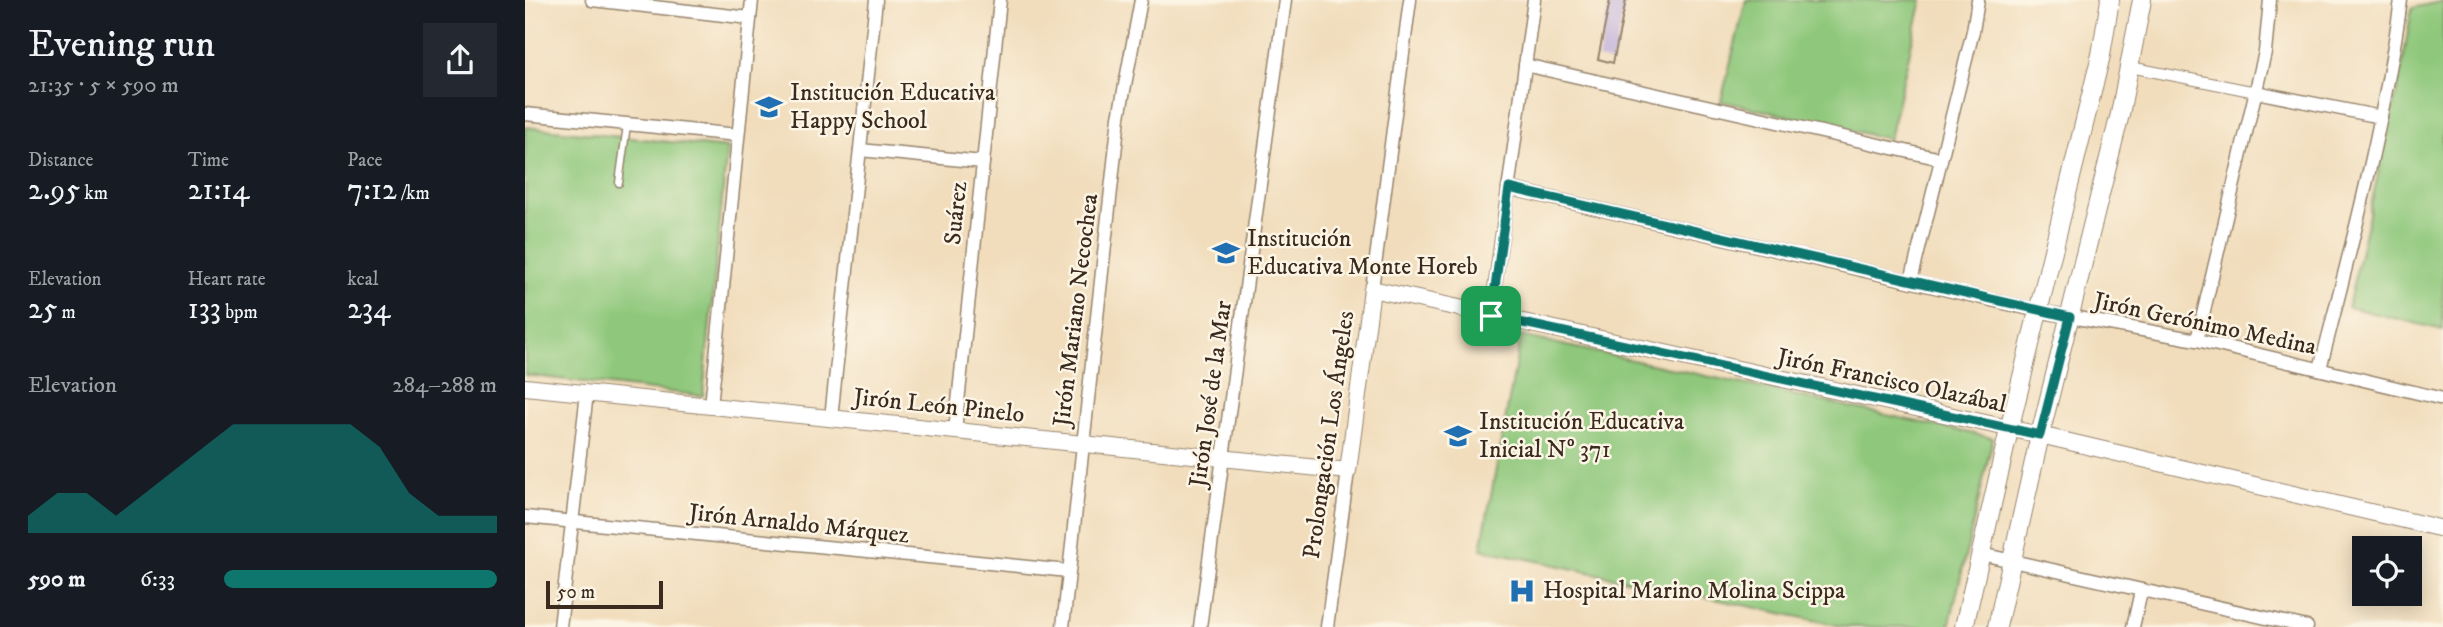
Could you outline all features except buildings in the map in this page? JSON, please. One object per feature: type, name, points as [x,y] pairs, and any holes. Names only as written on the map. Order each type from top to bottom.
[{"type":"main road","points":[[1964,627],[2009,430],[2101,55],[2111,0]]},
{"type":"main road","points":[[1997,627],[2040,435],[2120,114],[2142,0]]},
{"type":"street","points":[[592,0],[750,18]]},
{"type":"street","points":[[711,406],[752,0]]},
{"type":"street","points":[[831,418],[876,0]]},
{"type":"street","name":"Suárez","points":[[955,431],[1000,0]]},
{"type":"street","name":"Jirón Mariano Necochea","points":[[1063,627],[1081,443],[1119,117],[1141,0]]},
{"type":"street","name":"Jirón José de la Mar","points":[[1200,627],[1285,0]]},
{"type":"street","name":"Prolongación Los Ángeles","points":[[1327,627],[1411,0]]},
{"type":"street","points":[[1491,316],[1534,0]]},
{"type":"street","points":[[1911,281],[1973,31],[1978,0]]},
{"type":"street","points":[[2197,340],[2265,52],[2270,0]]},
{"type":"street","points":[[2320,369],[2367,186],[2391,73],[2401,0]]},
{"type":"street","points":[[1525,65],[1941,159]]},
{"type":"street","points":[[2130,67],[2381,117]]},
{"type":"street","points":[[525,114],[738,135]]},
{"type":"street","points":[[860,150],[983,162]]},
{"type":"street","name":"Jirón Gerónimo Medina","points":[[1509,188],[2070,317],[2197,340],[2443,399]]},
{"type":"street","name":"Jirón Francisco Olazábal","points":[[1372,289],[2040,435],[2443,529]]},
{"type":"street","name":"Jirón León Pinelo","points":[[525,387],[1348,471]]},
{"type":"street","points":[[560,627],[587,393]]},
{"type":"street","name":"Jirón Arnaldo Márquez","points":[[525,517],[1068,571]]},
{"type":"street","points":[[1981,554],[2263,622],[2307,627]]},
{"type":"street","points":[[2133,627],[2141,592]]},
{"type":"lane","points":[[619,183],[628,125]]},
{"type":"green space","points":[[1746,0],[1922,0],[1889,139],[1721,101]]},
{"type":"green space","points":[[2443,1],[2443,330],[2348,307],[2401,73],[2412,8]]},
{"type":"green space","points":[[525,127],[727,148],[703,396],[525,375]]},
{"type":"green space","points":[[1521,336],[1993,438],[1949,627],[1846,627],[1481,549]]},
{"type":"place","name":"Institución Educativa Happy School","points":[[769,107]]},
{"type":"place","name":"Institución Educativa Monte Horeb","points":[[1226,253]]},
{"type":"place","name":"Institución Educativa Inicial Nº 371","points":[[1458,436]]},
{"type":"place","name":"Hospital Marino Molina Scippa","points":[[1522,591]]},
{"type":"route","points":[[1509,188],[2070,317],[2040,435],[1491,316],[1509,188]]}]
